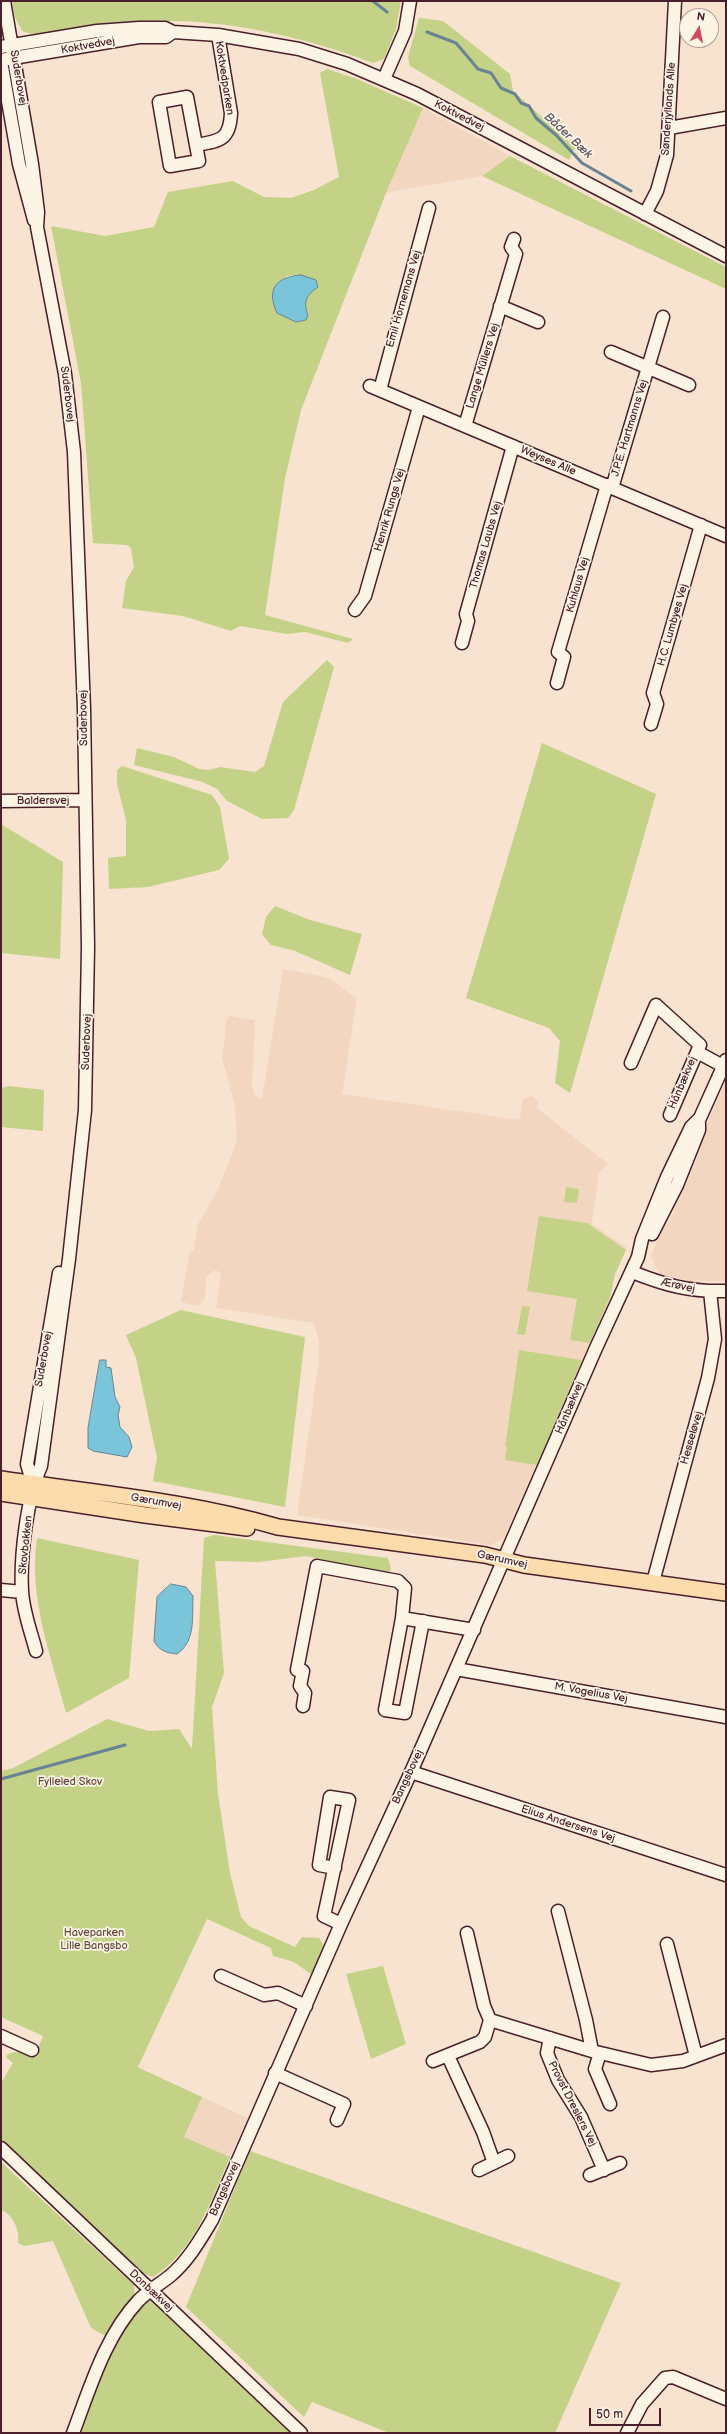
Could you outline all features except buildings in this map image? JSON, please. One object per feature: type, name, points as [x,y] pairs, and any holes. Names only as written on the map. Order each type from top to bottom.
[{"type":"main road","points":[[1,1479],[32,1490]]},
{"type":"main road","points":[[1,1492],[32,1490]]},
{"type":"main road","name":"Gærumvej","points":[[32,1490],[151,1501],[248,1518],[278,1527],[463,1552],[524,1565],[726,1593]]},
{"type":"street","name":"Suderbovej","points":[[4,1],[7,46],[14,58],[32,164],[38,212],[37,226],[65,374],[74,452],[85,800],[88,1034],[85,1110],[69,1259],[41,1466],[32,1490]]},
{"type":"street","points":[[384,79],[405,31],[410,1]]},
{"type":"street","name":"Sønderjyllands Alle","points":[[645,214],[663,174],[669,128],[675,1]]},
{"type":"street","name":"Koktvedvej","points":[[7,46],[97,31],[165,28],[173,32],[218,35],[299,49],[348,64],[384,79],[726,256]]},
{"type":"street","name":"Koktvedvej","points":[[1,61],[139,37],[166,37],[173,32]]},
{"type":"street","name":"Koktvedparken","points":[[196,145],[216,142],[226,136],[231,125],[231,113],[218,35]]},
{"type":"street","name":"Suderbovej","points":[[1,61],[19,164],[30,213],[37,226]]},
{"type":"street","points":[[187,97],[196,145],[199,161],[170,166],[159,102],[187,97]]},
{"type":"street","points":[[669,128],[726,118]]},
{"type":"street","name":"Emil Hornemans Vej","points":[[375,388],[429,208]]},
{"type":"street","name":"Lange Müllers Vej","points":[[465,426],[516,254],[511,248],[514,239]]},
{"type":"street","points":[[500,306],[538,322]]},
{"type":"street","name":"J.P.E. Hartmanns Vej","points":[[610,486],[648,368],[662,317]]},
{"type":"street","name":"J.P.E. Hartmanns Vej","points":[[611,352],[688,385]]},
{"type":"street","name":"Weyses Alle","points":[[375,388],[726,536]]},
{"type":"street","name":"Henrik Rungs Vej","points":[[355,610],[365,596],[419,407]]},
{"type":"street","name":"Thomas Laubs Vej","points":[[462,643],[468,621],[466,614],[513,446]]},
{"type":"street","name":"Kuhlaus Vej","points":[[557,684],[564,657],[558,652],[610,486]]},
{"type":"street","name":"H.C. Lumbyes Vej","points":[[651,724],[657,704],[653,693],[701,525]]},
{"type":"street","name":"Baldersvej","points":[[1,801],[85,800]]},
{"type":"street","name":"Hånbækvej","points":[[631,1063],[656,1005],[700,1045],[670,1115]]},
{"type":"street","name":"Hånbækvej","points":[[505,1560],[596,1348],[632,1272],[642,1239],[667,1177],[692,1128],[700,1118],[725,1063],[697,1052]]},
{"type":"street","name":"Ærøvej","points":[[632,1272],[669,1286],[710,1291],[726,1291]]},
{"type":"street","name":"Hesseløvej","points":[[653,1582],[708,1378],[715,1340],[710,1291]]},
{"type":"street","name":"Skovbakken","points":[[32,1490],[22,1563],[22,1592],[36,1651]]},
{"type":"street","name":"Bangsbovej","points":[[73,2433],[103,2356],[139,2300],[172,2274],[201,2240],[212,2220],[341,1924],[411,1772],[505,1560]]},
{"type":"street","points":[[303,1706],[305,1693],[300,1686],[303,1671],[297,1670],[317,1566],[398,1581],[405,1588],[402,1618],[385,1710],[405,1713],[423,1621]]},
{"type":"street","points":[[1,1590],[22,1592]]},
{"type":"street","points":[[402,1618],[474,1630]]},
{"type":"street","name":"M. Vogelius Vej","points":[[456,1669],[726,1717]]},
{"type":"street","name":"Elius Andersens Vej","points":[[411,1772],[726,1875]]},
{"type":"street","points":[[334,1868],[319,1865],[330,1797],[349,1800],[324,1916],[341,1924]]},
{"type":"street","points":[[558,1910],[586,2020],[596,2052],[595,2070],[610,2104]]},
{"type":"street","points":[[433,2061],[480,2042],[485,2037],[490,2020],[484,2006],[467,1933]]},
{"type":"street","points":[[667,1944],[696,2056]]},
{"type":"street","points":[[221,1976],[264,1994],[278,1993],[306,2006]]},
{"type":"street","points":[[490,2020],[596,2052],[651,2065],[678,2062],[726,2045]]},
{"type":"street","points":[[1,2036],[32,2050]]},
{"type":"street","name":"Provst Dreslers Vej","points":[[550,2038],[546,2053],[558,2080],[581,2117],[604,2170]]},
{"type":"street","points":[[448,2056],[483,2132],[494,2163]]},
{"type":"street","points":[[275,2073],[344,2104],[337,2120]]},
{"type":"street","name":"Donbækvej","points":[[1,2148],[123,2266],[153,2290],[166,2305],[301,2433]]},
{"type":"street","points":[[479,2170],[508,2156]]},
{"type":"street","points":[[590,2175],[620,2163]]},
{"type":"street","points":[[627,2433],[642,2404],[665,2378],[673,2377],[726,2399]]},
{"type":"shaded area","points":[[423,108],[510,156],[482,176],[386,193]]},
{"type":"shaded area","points":[[283,969],[329,978],[357,999],[342,1094],[520,1120],[523,1099],[532,1096],[538,1101],[537,1108],[608,1164],[599,1172],[592,1224],[627,1248],[615,1274],[610,1297],[504,1538],[491,1545],[297,1515],[319,1359],[319,1341],[314,1323],[216,1308],[221,1274],[218,1271],[213,1271],[207,1276],[204,1300],[198,1306],[181,1302],[190,1251],[194,1250],[197,1226],[218,1189],[237,1141],[235,1105],[222,1058],[227,1018],[231,1016],[255,1020],[252,1087],[255,1096],[262,1100]]},
{"type":"shaded area","points":[[726,1080],[726,1281],[689,1281],[659,1274],[651,1256],[662,1229],[669,1222],[697,1158],[700,1141]]},
{"type":"shaded area","points":[[202,2097],[248,2118],[230,2157],[184,2137]]},
{"type":"green space","points":[[12,1],[401,1],[396,29],[384,59],[373,63],[324,46],[274,33],[249,28],[198,22],[163,21],[124,23],[96,25],[49,34],[31,33],[22,31],[15,17]]},
{"type":"green space","points":[[419,18],[443,21],[510,74],[513,91],[575,147],[569,160],[410,66],[408,57]]},
{"type":"green space","points":[[327,69],[357,79],[423,108],[386,193],[301,410],[285,478],[265,615],[353,639],[348,643],[305,632],[287,634],[240,626],[231,631],[183,616],[122,608],[126,581],[134,567],[131,548],[127,545],[93,543],[81,383],[51,226],[105,236],[154,227],[168,192],[233,181],[264,197],[291,198],[314,190],[339,177],[320,73]],"holes":[[[301,275],[309,293],[304,305],[308,315],[305,320],[296,322],[275,285],[287,276]]]},
{"type":"green space","points":[[510,156],[726,267],[726,289],[482,176]]},
{"type":"green space","points":[[327,660],[334,667],[294,810],[288,818],[262,819],[227,801],[217,789],[203,782],[134,765],[137,748],[174,757],[199,769],[209,770],[220,767],[255,772],[264,766],[283,702]]},
{"type":"green space","points":[[542,743],[656,794],[570,1093],[555,1083],[560,1041],[549,1028],[466,998]]},
{"type":"green space","points":[[122,766],[212,795],[220,807],[229,859],[219,870],[148,887],[109,889],[108,858],[126,856],[126,820],[117,784],[117,770]]},
{"type":"green space","points":[[1,824],[63,862],[60,959],[1,953]]},
{"type":"green space","points":[[275,906],[310,920],[362,934],[350,975],[295,951],[271,945],[262,934],[266,917]]},
{"type":"green space","points":[[9,1086],[44,1090],[43,1131],[1,1127],[1,1088]]},
{"type":"green space","points":[[566,1187],[579,1189],[577,1203],[564,1202]]},
{"type":"green space","points":[[539,1216],[587,1223],[626,1250],[615,1274],[610,1297],[590,1343],[570,1340],[577,1299],[527,1291]]},
{"type":"green space","points":[[522,1306],[530,1307],[525,1335],[517,1334]]},
{"type":"green space","points":[[181,1310],[305,1337],[285,1507],[153,1481],[157,1458],[136,1358],[126,1335]]},
{"type":"green space","points":[[519,1350],[582,1360],[537,1465],[505,1460],[507,1447],[505,1447]]},
{"type":"green space","points":[[214,1535],[388,1558],[391,1569],[388,1574],[306,1556],[259,1562],[215,1561],[224,1673],[212,1707],[218,1794],[230,1873],[241,1917],[249,1926],[295,1947],[302,1937],[319,1938],[325,1947],[312,1975],[294,1962],[273,1956],[271,1948],[207,1919],[138,2067],[133,2065],[202,2097],[184,2137],[230,2157],[208,2207],[191,2239],[168,2266],[153,2277],[133,2269],[124,2261],[1,2140],[1,2083],[13,2063],[6,2057],[8,2054],[39,2046],[43,2036],[1,2017],[1,1771],[13,1768],[107,1719],[149,1731],[179,1729],[192,1749],[204,1538]]},
{"type":"green space","points":[[37,1538],[139,1560],[129,1678],[66,1713],[42,1626],[38,1604],[35,1560]]},
{"type":"green space","points":[[383,1966],[406,2044],[371,2059],[346,1974]]},
{"type":"green space","points":[[250,2151],[621,2283],[555,2433],[389,2433],[312,2402],[304,2417],[186,2307]]},
{"type":"green space","points":[[1,2162],[134,2285],[135,2295],[107,2337],[91,2328],[53,2241],[24,2246],[18,2243],[18,2233],[13,2219],[6,2212],[1,2210]]},
{"type":"green space","points":[[152,2299],[296,2433],[77,2433],[98,2379],[117,2339],[128,2321],[140,2307]]},
{"type":"water","points":[[301,275],[316,280],[318,287],[308,296],[306,306],[308,315],[306,320],[296,322],[277,313],[274,305],[273,291],[285,278]]},
{"type":"water","points":[[100,1360],[106,1360],[106,1367],[111,1368],[115,1397],[120,1407],[118,1415],[120,1427],[129,1437],[132,1447],[127,1457],[93,1451],[88,1448],[88,1428]]},
{"type":"water","points":[[171,1584],[186,1587],[193,1596],[192,1628],[183,1649],[177,1654],[164,1651],[158,1647],[154,1641],[157,1597]]},
{"type":"waterway","name":"Båder Bæk","points":[[373,1],[387,12]]},
{"type":"waterway","name":"Båder Bæk","points":[[427,32],[456,43],[478,69],[491,73],[501,88],[515,94],[521,103],[529,106],[536,118],[556,135],[582,163],[631,191]]},
{"type":"waterway","points":[[1,1779],[125,1745]]},
{"type":"park label","name":"Fylleled Skov","points":[[70,1782]]},
{"type":"park label","name":"Haveparken Lille Bangsbo","points":[[94,1939]]}]
